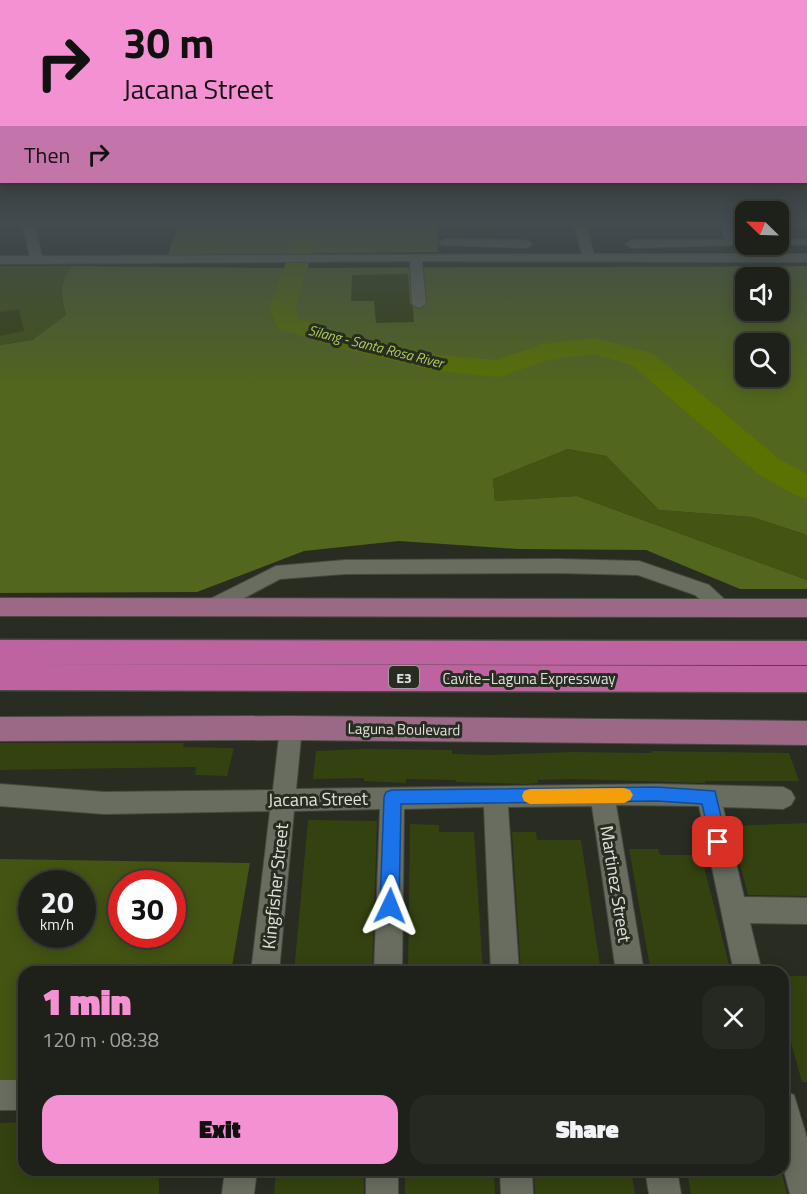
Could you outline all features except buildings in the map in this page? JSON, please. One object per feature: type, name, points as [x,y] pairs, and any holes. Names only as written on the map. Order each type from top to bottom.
[{"type":"highway","name":"Cavite–Laguna Expressway","points":[[0,652],[807,653]]},
{"type":"highway","name":"Cavite–Laguna Expressway","points":[[0,677],[807,679]]},
{"type":"main road","points":[[0,606],[807,608]]},
{"type":"main road","name":"Laguna Boulevard","points":[[0,729],[291,728],[807,733]]},
{"type":"street","points":[[417,280],[419,304]]},
{"type":"street","points":[[211,607],[276,573],[345,567],[558,566],[639,568],[702,590],[725,609]]},
{"type":"street","name":"Kingfisher Street","points":[[266,966],[291,728]]},
{"type":"street","name":"Jacana Street","points":[[0,795],[104,802],[657,794],[783,798]]},
{"type":"street","points":[[495,796],[505,966]]},
{"type":"street","name":"Martinez Street","points":[[603,796],[629,966]]},
{"type":"street","points":[[388,966],[392,797]]},
{"type":"street","points":[[709,797],[747,966]]},
{"type":"street","points":[[733,910],[807,911]]},
{"type":"street","points":[[0,1095],[18,1095]]},
{"type":"street","points":[[789,1129],[806,1194]]},
{"type":"street","points":[[238,1194],[240,1176]]},
{"type":"street","points":[[382,1176],[382,1194]]},
{"type":"street","points":[[516,1176],[517,1194]]},
{"type":"street","points":[[662,1176],[665,1194]]},
{"type":"green space","points":[[0,280],[64,280],[62,289],[66,315],[32,340],[0,345]]},
{"type":"green space","points":[[64,280],[735,280],[735,321],[789,321],[789,280],[807,280],[807,535],[752,517],[659,510],[606,456],[568,449],[493,479],[495,501],[577,496],[807,580],[807,589],[740,589],[646,550],[518,549],[399,541],[304,551],[197,592],[0,593],[0,345],[32,340],[66,315],[62,289]]},
{"type":"green space","points":[[568,449],[606,456],[659,510],[752,517],[807,535],[807,580],[577,496],[495,501],[493,479]]},
{"type":"green space","points":[[0,859],[250,863],[232,966],[18,966],[18,1080],[0,1080]]},
{"type":"waterway","name":"Silang - Santa Rosa River","points":[[292,280],[282,308],[287,323],[343,341],[438,363],[500,369],[542,352],[594,346],[642,359],[768,466],[807,488]]},
{"type":"slow traffic","points":[[530,796],[624,795]]},
{"type":"route","points":[[390,906],[392,797],[657,794],[709,797],[718,842]]}]
